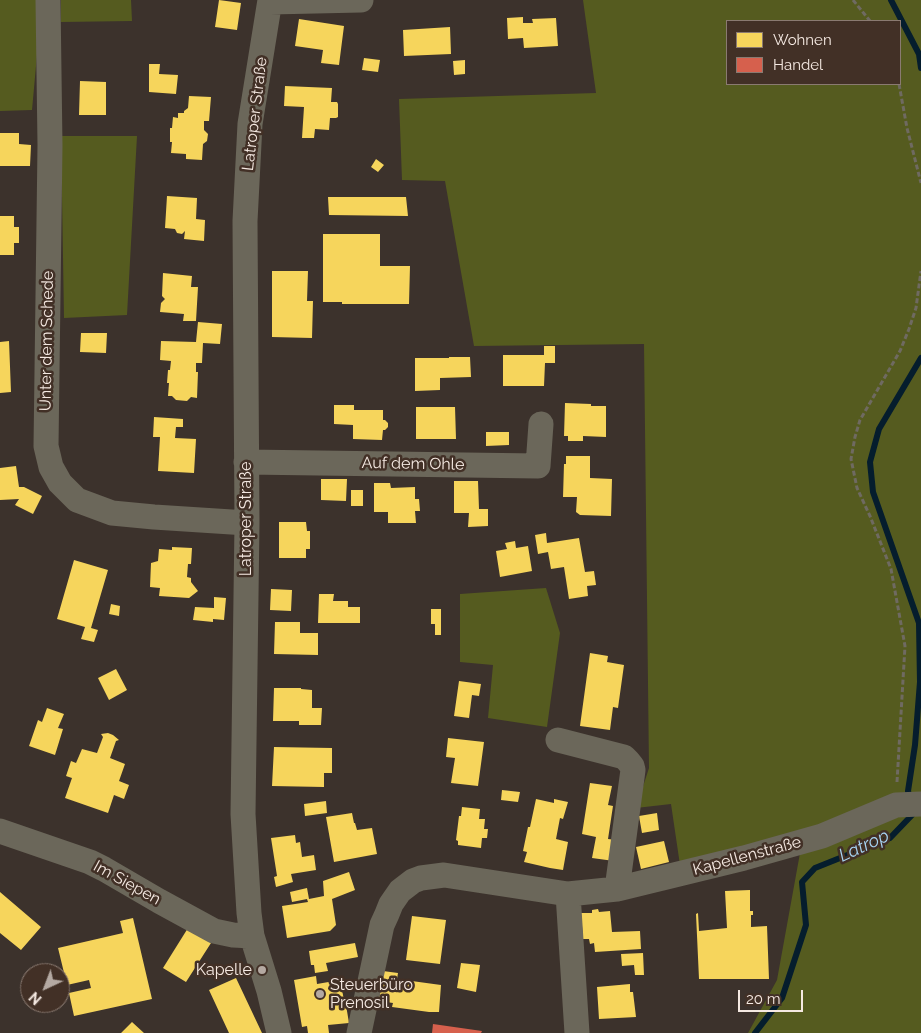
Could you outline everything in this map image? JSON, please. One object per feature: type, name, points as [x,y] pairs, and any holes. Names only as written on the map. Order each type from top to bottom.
[{"type":"street","name":"Unter dem Schede","points":[[48,0],[50,155],[46,446],[51,467],[60,483],[77,500],[112,513],[247,523]]},
{"type":"street","name":"Latroper Straße","points":[[279,1033],[269,991],[252,936],[243,814],[247,523],[244,221],[250,124],[270,1],[361,0]]},
{"type":"street","name":"Auf dem Ohle","points":[[246,462],[538,466],[541,424]]},
{"type":"street","points":[[558,740],[624,757],[632,766],[617,888]]},
{"type":"street","name":"Kapellenstraße","points":[[359,1033],[382,925],[391,904],[400,891],[413,881],[444,874],[568,894],[617,888],[744,858],[822,836],[907,804]]},
{"type":"street","name":"Im Siepen","points":[[0,831],[104,868],[159,902],[214,931],[252,936]]},
{"type":"street","points":[[568,894],[577,1033]]},
{"type":"path","points":[[853,0],[869,20]]},
{"type":"path","points":[[899,85],[907,128],[921,183]]},
{"type":"path","points":[[907,804],[905,646],[891,569],[857,488],[851,459],[860,420],[900,351],[909,329],[916,308],[921,271]]},
{"type":"green space","points":[[0,0],[40,0],[40,22],[32,110],[0,111]]},
{"type":"green space","points":[[61,0],[131,0],[132,21],[61,22]]},
{"type":"green space","points":[[583,0],[921,0],[921,1033],[748,1033],[777,980],[804,831],[680,865],[671,804],[636,808],[649,768],[644,344],[474,346],[445,181],[402,180],[399,99],[596,93]]},
{"type":"green space","points":[[61,136],[137,136],[127,315],[64,318]]},
{"type":"green space","points":[[546,588],[560,633],[547,727],[488,718],[493,665],[460,662],[460,594]]},
{"type":"building: Wohnen","points":[[219,0],[241,3],[237,30],[215,27]]},
{"type":"building: Wohnen","points":[[523,17],[523,23],[533,23],[532,19],[556,18],[558,46],[524,48],[523,38],[508,39],[507,18]]},
{"type":"building: Wohnen","points":[[299,19],[344,26],[339,65],[321,63],[323,50],[295,46]]},
{"type":"building: Wohnen","points":[[450,27],[451,54],[404,56],[403,30]]},
{"type":"building: Wohnen","points":[[364,58],[380,60],[378,72],[362,70]]},
{"type":"building: Wohnen","points":[[465,60],[465,74],[454,75],[453,61]]},
{"type":"building: Wohnen","points":[[149,64],[160,64],[159,74],[178,75],[176,94],[149,92]]},
{"type":"building: Wohnen","points":[[80,81],[106,82],[106,115],[79,115]]},
{"type":"building: Wohnen","points":[[285,86],[332,88],[331,102],[337,102],[338,104],[338,117],[330,118],[329,130],[315,129],[314,138],[302,138],[304,107],[284,106]]},
{"type":"building: Wohnen","points":[[189,96],[211,97],[209,121],[204,121],[204,130],[208,134],[207,141],[203,144],[202,160],[186,159],[186,154],[171,153],[170,128],[172,128],[173,117],[178,118],[178,113],[184,113],[188,108]]},
{"type":"building: Wohnen","points":[[0,133],[19,133],[19,144],[31,145],[30,166],[0,166]]},
{"type":"building: Wohnen","points":[[376,159],[384,165],[378,172],[371,167]]},
{"type":"building: Wohnen","points":[[167,196],[197,198],[196,219],[205,220],[204,241],[184,239],[185,231],[182,234],[177,233],[175,229],[165,228]]},
{"type":"building: Wohnen","points":[[328,197],[406,197],[408,216],[329,215]]},
{"type":"building: Wohnen","points":[[0,216],[14,216],[14,227],[19,227],[19,243],[14,243],[14,255],[0,255]]},
{"type":"building: Wohnen","points":[[323,234],[380,234],[380,266],[410,266],[409,304],[342,304],[342,302],[323,302]]},
{"type":"building: Wohnen","points":[[272,271],[308,271],[307,301],[313,301],[312,338],[272,337]]},
{"type":"building: Wohnen","points":[[163,273],[192,276],[191,287],[198,287],[196,321],[183,321],[184,314],[160,312],[161,303],[165,299],[162,296]]},
{"type":"building: Wohnen","points":[[198,322],[222,324],[220,344],[203,343],[202,363],[196,363],[196,372],[198,372],[197,398],[191,397],[187,401],[176,400],[172,396],[168,396],[168,370],[170,370],[171,361],[160,360],[161,341],[196,342]]},
{"type":"building: Wohnen","points":[[81,333],[107,333],[106,353],[80,352]]},
{"type":"building: Wohnen","points":[[9,341],[11,392],[0,393],[0,342]]},
{"type":"building: Wohnen","points":[[544,346],[555,346],[555,363],[545,363],[544,386],[503,386],[503,355],[544,355]]},
{"type":"building: Wohnen","points":[[470,357],[471,377],[440,378],[440,390],[415,391],[415,358]]},
{"type":"building: Wohnen","points":[[565,403],[606,406],[606,437],[583,436],[583,441],[568,441],[568,436],[564,436]]},
{"type":"building: Wohnen","points":[[334,405],[354,405],[354,410],[383,410],[383,420],[388,423],[388,427],[383,430],[382,440],[353,439],[353,425],[334,424]]},
{"type":"building: Wohnen","points":[[416,407],[455,407],[456,439],[416,439]]},
{"type":"building: Wohnen","points":[[154,417],[183,419],[183,427],[176,427],[175,438],[196,439],[194,473],[158,471],[160,437],[153,437]]},
{"type":"building: Wohnen","points":[[486,432],[509,432],[509,445],[486,446]]},
{"type":"building: Wohnen","points":[[566,456],[590,456],[590,478],[612,479],[611,516],[580,515],[576,512],[577,497],[563,497]]},
{"type":"building: Wohnen","points":[[16,466],[19,487],[24,487],[42,496],[33,514],[15,505],[19,499],[0,500],[0,468]]},
{"type":"building: Wohnen","points":[[321,479],[347,479],[346,501],[321,500]]},
{"type":"building: Wohnen","points":[[454,481],[478,481],[479,509],[488,509],[488,526],[468,527],[469,513],[454,513]]},
{"type":"building: Wohnen","points":[[374,483],[390,483],[391,488],[415,487],[415,499],[419,499],[420,511],[415,511],[416,523],[388,523],[388,512],[374,512]]},
{"type":"building: Wohnen","points":[[351,490],[363,490],[363,506],[351,506]]},
{"type":"building: Wohnen","points":[[279,522],[306,522],[307,531],[310,531],[310,549],[306,549],[306,558],[279,558]]},
{"type":"building: Wohnen","points":[[546,533],[547,543],[579,538],[585,572],[594,571],[596,585],[587,586],[588,596],[569,599],[564,567],[551,569],[548,552],[538,554],[535,535]]},
{"type":"building: Wohnen","points":[[515,541],[516,548],[528,546],[532,571],[500,577],[496,551],[507,549],[505,543]]},
{"type":"building: Wohnen","points":[[172,547],[192,548],[191,564],[188,564],[187,577],[191,578],[191,582],[198,591],[189,598],[159,596],[160,588],[150,587],[151,563],[158,561],[159,549],[172,550]]},
{"type":"building: Wohnen","points":[[74,560],[108,570],[91,628],[98,630],[94,642],[81,639],[85,627],[57,619]]},
{"type":"building: Wohnen","points":[[271,589],[292,590],[291,611],[270,610]]},
{"type":"building: Wohnen","points":[[319,594],[334,594],[333,601],[348,601],[348,607],[360,607],[360,623],[318,623]]},
{"type":"building: Wohnen","points":[[214,597],[226,598],[224,620],[213,619],[213,622],[193,620],[195,607],[214,608]]},
{"type":"building: Wohnen","points":[[111,604],[120,606],[119,616],[109,614]]},
{"type":"building: Wohnen","points":[[431,609],[441,609],[441,635],[435,635],[435,624],[431,624]]},
{"type":"building: Wohnen","points":[[275,622],[300,622],[300,633],[318,633],[318,655],[274,654]]},
{"type":"building: Wohnen","points":[[590,653],[608,656],[607,662],[624,665],[618,708],[613,707],[610,730],[580,726]]},
{"type":"building: Wohnen","points":[[116,669],[127,690],[109,700],[98,678]]},
{"type":"building: Wohnen","points":[[459,681],[481,684],[479,696],[472,695],[469,718],[454,716]]},
{"type":"building: Wohnen","points":[[274,688],[312,690],[312,708],[322,708],[321,725],[299,725],[299,721],[273,721]]},
{"type":"building: Wohnen","points":[[47,708],[64,714],[58,728],[63,729],[55,755],[29,746],[38,720],[42,722]]},
{"type":"building: Wohnen","points":[[108,733],[119,740],[116,741],[110,758],[125,764],[119,781],[129,785],[124,799],[114,795],[108,813],[65,798],[72,778],[66,776],[71,761],[76,763],[82,749],[97,753],[103,737],[101,734]]},
{"type":"building: Wohnen","points":[[448,738],[484,742],[478,786],[451,783],[455,758],[446,757]]},
{"type":"building: Wohnen","points":[[274,747],[332,748],[332,773],[324,773],[324,787],[272,786]]},
{"type":"building: Wohnen","points":[[590,783],[612,786],[608,805],[613,806],[608,839],[616,840],[614,861],[592,858],[596,837],[582,834]]},
{"type":"building: Wohnen","points":[[502,790],[520,792],[518,802],[501,800]]},
{"type":"building: Wohnen","points":[[536,799],[554,803],[554,799],[568,802],[563,819],[560,818],[556,839],[568,842],[563,870],[524,862],[527,852],[523,851]]},
{"type":"building: Wohnen","points":[[326,801],[327,813],[305,816],[304,804]]},
{"type":"building: Wohnen","points":[[462,807],[480,809],[479,819],[485,819],[484,829],[488,829],[487,838],[482,838],[481,848],[458,845],[456,840]]},
{"type":"building: Wohnen","points":[[352,813],[357,830],[372,828],[377,854],[334,862],[326,817]]},
{"type":"building: Wohnen","points":[[657,813],[659,830],[642,833],[639,816]]},
{"type":"building: Wohnen","points":[[295,835],[296,843],[300,842],[302,857],[314,855],[316,870],[291,874],[293,882],[276,887],[274,877],[277,876],[271,838]]},
{"type":"building: Wohnen","points":[[664,841],[669,862],[641,869],[636,847]]},
{"type":"building: Wohnen","points":[[349,872],[355,890],[332,899],[336,925],[330,931],[287,938],[282,906],[308,902],[307,899],[292,902],[290,892],[307,888],[309,899],[324,896],[323,881]]},
{"type":"building: Wohnen","points":[[750,890],[750,911],[753,911],[751,927],[767,926],[769,979],[699,979],[696,914],[698,913],[699,931],[727,928],[725,891]]},
{"type":"building: Wohnen","points":[[0,892],[41,927],[21,950],[0,933]]},
{"type":"building: Wohnen","points":[[598,909],[599,912],[610,911],[612,932],[640,931],[641,949],[595,952],[594,943],[590,944],[589,939],[583,939],[581,913],[592,913],[592,910]]},
{"type":"building: Wohnen","points":[[412,916],[446,920],[440,964],[406,960]]},
{"type":"building: Wohnen","points":[[133,918],[152,999],[74,1016],[70,993],[91,988],[89,980],[70,984],[70,963],[62,963],[58,948],[123,933],[120,921]]},
{"type":"building: Wohnen","points":[[188,928],[211,943],[186,982],[163,968]]},
{"type":"building: Wohnen","points":[[355,943],[358,957],[326,963],[328,971],[315,973],[314,965],[311,965],[309,951]]},
{"type":"building: Wohnen","points":[[643,953],[644,975],[635,975],[634,965],[622,966],[621,954]]},
{"type":"building: Wohnen","points":[[461,963],[480,965],[476,992],[457,988]]},
{"type":"building: Wohnen","points":[[383,971],[398,973],[397,979],[441,985],[439,1012],[392,1007],[393,1003],[379,1001]]},
{"type":"building: Wohnen","name":"Steuerbüro Prenosil","points":[[316,976],[317,984],[340,980],[346,1005],[349,1023],[328,1025],[329,1033],[308,1033],[307,1026],[302,1027],[294,980]]},
{"type":"building: Wohnen","points":[[236,978],[262,1033],[229,1033],[209,990]]},
{"type":"building: Wohnen","points":[[630,984],[630,992],[633,992],[636,1017],[599,1019],[597,987]]},
{"type":"building: Wohnen","points":[[132,1022],[144,1033],[121,1033]]},
{"type":"building: Handel","points":[[433,1024],[482,1031],[481,1033],[432,1033]]},
{"type":"waterway","name":"Latrop","points":[[891,0],[919,54],[921,68]]},
{"type":"waterway","name":"Latrop","points":[[910,800],[908,791],[915,745],[920,682],[919,623],[873,492],[870,462],[879,429],[921,358]]},
{"type":"waterway","name":"Latrop","points":[[755,1033],[782,998],[806,925],[802,882],[815,868],[890,838],[913,814],[912,810]]},
{"type":"place","name":"Kapelle","points":[[262,970]]},
{"type":"place","name":"Steuerbüro Prenosil","points":[[320,994]]}]
